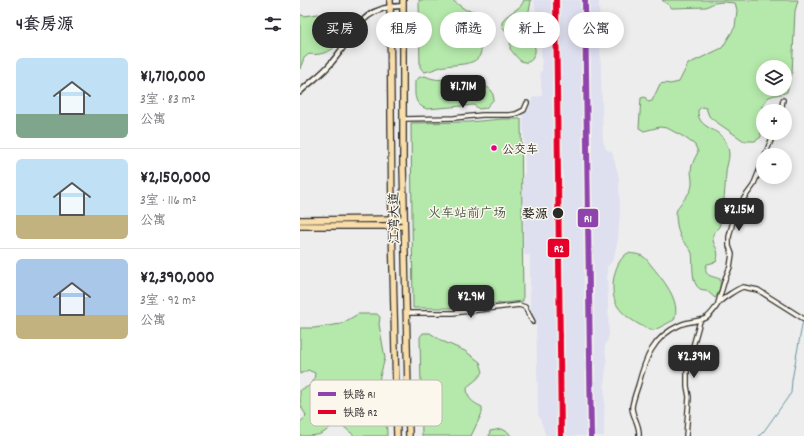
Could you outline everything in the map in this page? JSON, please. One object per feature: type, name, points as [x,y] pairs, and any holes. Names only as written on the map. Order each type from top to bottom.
[{"type":"main road","name":"江湾大道","points":[[390,3],[392,226],[396,380]]},
{"type":"main road","name":"江湾大道","points":[[403,3],[404,226],[408,380]]},
{"type":"main road","points":[[300,220],[404,219]]},
{"type":"main road","points":[[300,226],[404,226]]},
{"type":"main road","name":"江湾大道","points":[[397,426],[397,436]]},
{"type":"main road","name":"江湾大道","points":[[409,426],[409,436]]},
{"type":"street","points":[[300,92],[332,63],[359,23],[372,13],[390,3],[403,3]]},
{"type":"street","points":[[782,104],[783,100]]},
{"type":"street","points":[[403,119],[454,118],[515,114],[524,110],[527,103]]},
{"type":"street","points":[[638,436],[638,426],[632,404],[650,351],[664,334],[687,323],[700,321],[714,311],[730,267],[732,254],[729,242],[736,209],[753,186],[756,178]]},
{"type":"street","points":[[718,303],[741,288],[747,287],[758,290],[803,318]]},
{"type":"street","points":[[407,313],[453,313],[519,305],[525,307],[533,322]]},
{"type":"street","points":[[686,436],[689,397],[687,386],[687,368],[700,321]]},
{"type":"shaded area","points":[[534,0],[599,0],[599,12],[568,12],[568,48],[600,48],[603,140],[606,149],[612,152],[619,177],[620,212],[618,240],[613,260],[607,267],[609,335],[605,347],[607,364],[605,375],[604,436],[546,436],[538,414],[536,323],[530,309],[530,255],[524,255],[523,177],[525,171],[523,114],[528,110],[533,97],[542,96],[540,71],[542,71],[541,48],[560,48],[560,12],[536,12]]},
{"type":"green space","points":[[419,0],[452,0],[466,10],[475,12],[440,12],[440,48],[481,48],[479,56],[475,60],[464,64],[441,67],[424,72],[420,67],[420,48],[432,48],[432,12],[419,12]]},
{"type":"green space","points":[[524,0],[531,0],[529,12],[512,12],[519,7]]},
{"type":"green space","points":[[662,0],[798,0],[795,11],[792,74],[792,60],[756,60],[756,96],[772,96],[767,99],[764,104],[756,104],[756,140],[744,141],[712,119],[706,108],[702,107],[698,110],[701,121],[723,138],[729,152],[722,214],[719,226],[713,235],[713,242],[718,258],[716,262],[707,264],[706,268],[709,275],[720,279],[718,294],[715,298],[706,290],[697,286],[693,276],[692,253],[681,238],[676,220],[676,211],[691,188],[691,167],[698,152],[695,145],[667,128],[660,127],[644,131],[639,128],[641,98],[645,97],[648,102],[652,101],[660,84],[679,82],[688,64],[722,48],[735,27],[737,10],[735,3],[714,3],[706,7],[672,8]]},
{"type":"green space","points":[[300,13],[304,16],[312,15],[312,48],[334,48],[320,54],[309,54],[304,58],[300,69]]},
{"type":"green space","points":[[504,18],[504,28],[502,25]]},
{"type":"green space","points":[[535,48],[535,50],[533,58],[529,62],[524,62],[516,57],[510,49]]},
{"type":"green space","points":[[425,76],[442,80],[463,78],[475,81],[492,91],[494,99],[486,108],[479,109],[474,105],[427,109],[422,107],[417,102],[415,95],[415,81],[420,77]]},
{"type":"green space","name":"火车站前广场","points":[[521,119],[523,301],[452,308],[413,308],[411,123],[469,122]]},
{"type":"green space","points":[[628,253],[639,255],[647,260],[670,291],[673,298],[676,313],[674,320],[654,330],[647,329],[629,318],[619,309],[615,301],[613,289],[614,275],[619,262]]},
{"type":"green space","points":[[358,314],[377,314],[380,317],[379,324],[385,358],[379,380],[314,380],[315,373],[308,370],[300,374],[300,328],[314,328],[341,324]]},
{"type":"green space","points":[[423,333],[430,333],[442,341],[465,351],[480,362],[483,372],[467,387],[471,400],[482,407],[482,413],[471,436],[422,436],[422,426],[442,426],[442,380],[421,380],[420,337]]},
{"type":"green space","points":[[310,385],[310,426],[331,426],[322,434],[300,436],[300,422],[306,417],[301,406],[300,390]]},
{"type":"green space","points":[[342,426],[387,426],[387,436],[355,436]]},
{"type":"green space","points":[[501,429],[508,432],[511,436],[489,436],[490,431]]},
{"type":"waterway","points":[[759,436],[791,393],[803,320]]},
{"type":"rail line","name":"R2","points":[[556,0],[561,436]]},
{"type":"rail line","name":"R1","points":[[585,0],[591,436]]},
{"type":"place","name":"公交车","points":[[494,148]]},
{"type":"place","name":"婺源","points":[[558,213]]}]
